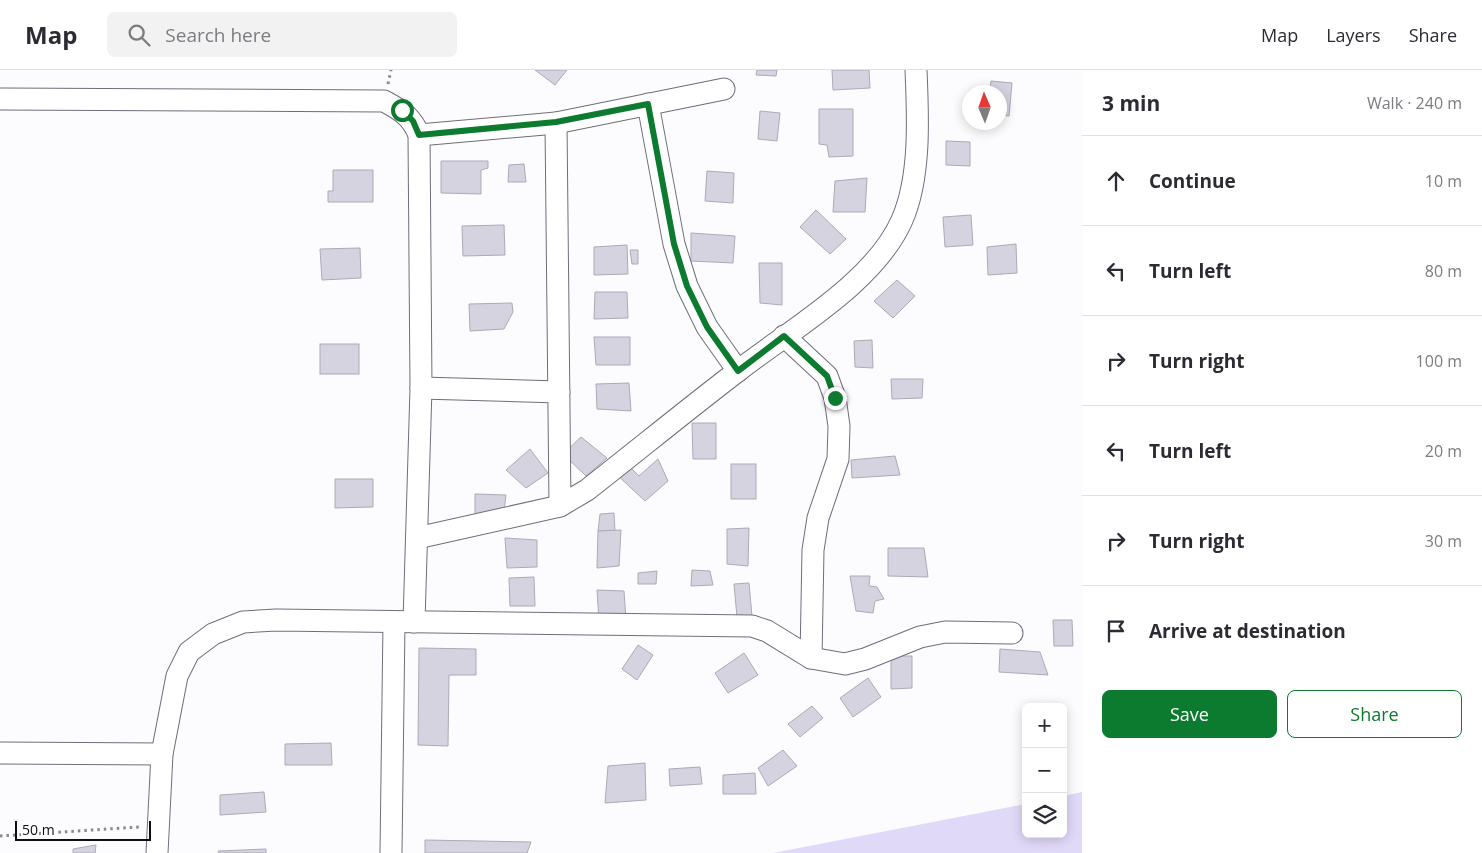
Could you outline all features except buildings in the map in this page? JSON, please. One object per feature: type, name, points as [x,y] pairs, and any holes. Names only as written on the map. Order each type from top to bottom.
[{"type":"street","points":[[417,538],[560,506],[587,490],[738,371],[855,283],[882,254],[903,220],[912,183],[917,128],[916,70]]},
{"type":"street","points":[[419,135],[556,122],[724,89]]},
{"type":"street","points":[[0,99],[384,101],[402,110],[413,121],[419,135],[422,388],[417,538],[404,622],[391,853]]},
{"type":"street","points":[[648,104],[674,244],[687,286],[707,327],[738,371]]},
{"type":"street","points":[[556,122],[560,506]]},
{"type":"street","points":[[784,336],[827,376],[835,398],[839,426],[838,459],[818,518],[813,550],[811,658]]},
{"type":"street","points":[[422,388],[559,392]]},
{"type":"street","points":[[158,853],[162,754],[177,676],[189,652],[213,634],[243,622],[276,620],[752,626],[767,631],[811,658],[845,664],[865,660],[920,637],[946,632],[1012,633]]},
{"type":"street","points":[[0,753],[162,754]]},
{"type":"path","points":[[0,836],[61,834],[159,825]]},
{"type":"shaded area","points":[[1082,792],[1082,853],[773,853],[1022,805],[1022,838],[1067,838],[1067,795]]},
{"type":"route","points":[[402,110],[413,121],[419,135],[556,122],[648,104],[674,244],[687,286],[707,327],[738,371],[784,336],[827,376],[835,398]]}]
